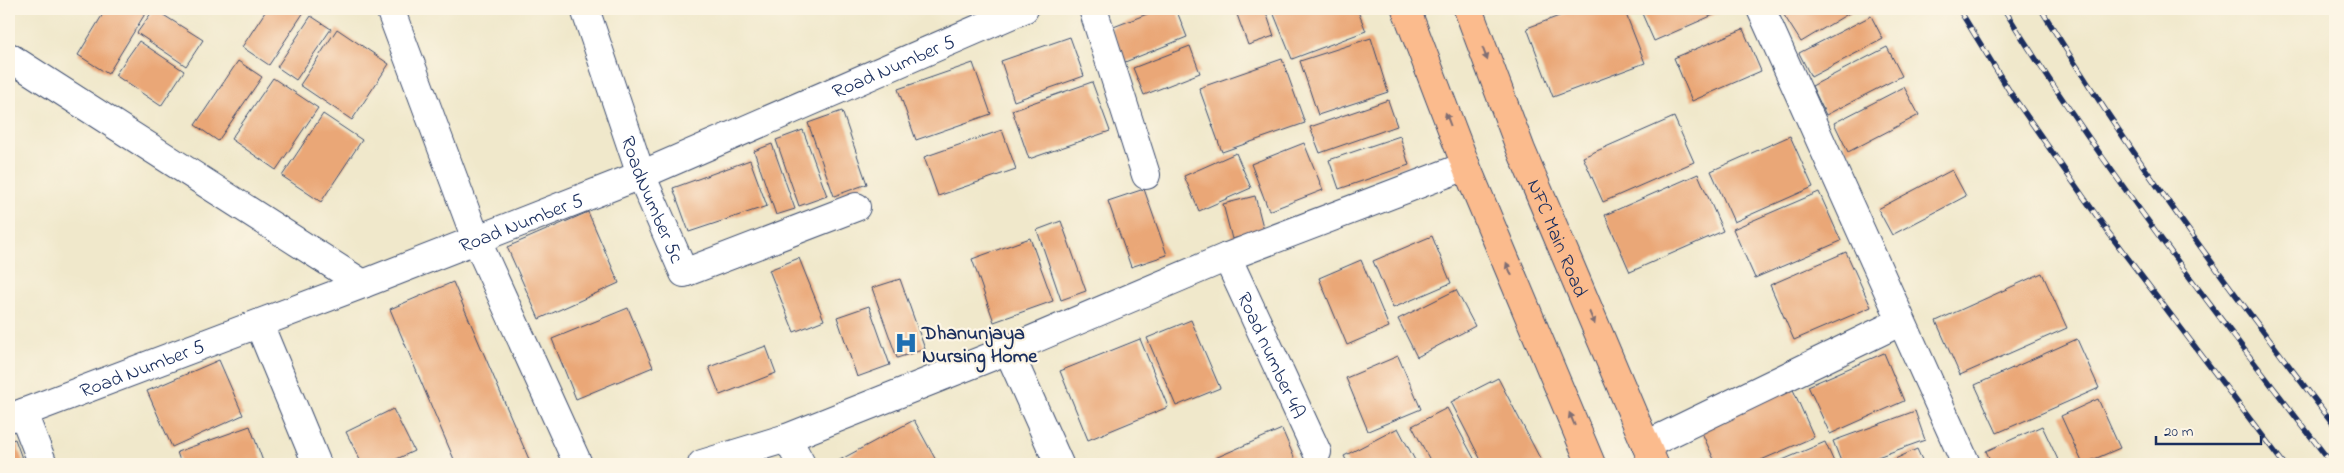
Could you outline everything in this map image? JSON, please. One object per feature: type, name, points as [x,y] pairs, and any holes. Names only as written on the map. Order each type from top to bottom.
[{"type":"main road","points":[[1406,9],[1466,166],[1591,464]]},
{"type":"main road","name":"NFC Main Road","points":[[1468,9],[1521,150],[1650,455]]},
{"type":"street","name":"RoadNumber 5c","points":[[585,9],[641,176],[684,273],[856,207]]},
{"type":"street","name":"Road Number 5","points":[[16,416],[641,176],[1024,9]]},
{"type":"street","points":[[1093,9],[1146,175]]},
{"type":"street","points":[[1761,9],[1900,322],[1966,464]]},
{"type":"street","points":[[388,13],[476,239],[578,464]]},
{"type":"street","points":[[9,57],[363,284]]},
{"type":"street","points":[[702,464],[787,438],[1008,350],[1227,257],[1466,166]]},
{"type":"street","name":"Road number 4A","points":[[1227,257],[1317,452]]},
{"type":"street","points":[[1650,455],[1900,322]]},
{"type":"street","points":[[259,324],[316,464]]},
{"type":"street","points":[[1008,350],[1059,464]]},
{"type":"street","points":[[16,416],[44,464]]},
{"type":"street","points":[[787,438],[800,464]]},
{"type":"building","points":[[106,9],[148,9],[108,74],[78,55]]},
{"type":"building","points":[[154,9],[203,40],[186,66],[137,33]]},
{"type":"building","points":[[267,9],[300,9],[304,12],[269,65],[242,47]]},
{"type":"building","points":[[1160,9],[1176,9],[1187,37],[1125,62],[1111,28]]},
{"type":"building","points":[[1235,9],[1265,9],[1274,36],[1248,45]]},
{"type":"building","points":[[1283,9],[1357,9],[1366,31],[1292,59],[1273,12]]},
{"type":"building","points":[[1578,9],[1624,9],[1645,63],[1553,97],[1527,28]]},
{"type":"building","points":[[1640,9],[1727,9],[1654,41]]},
{"type":"building","points":[[1788,9],[1856,9],[1801,42],[1782,12]]},
{"type":"building","points":[[311,16],[331,29],[296,80],[277,67]]},
{"type":"building","points":[[1871,16],[1883,39],[1811,77],[1799,53]]},
{"type":"building","points":[[337,29],[389,64],[352,120],[300,85]]},
{"type":"building","points":[[1743,29],[1761,71],[1692,101],[1674,58]]},
{"type":"building","points":[[1070,37],[1084,76],[1014,101],[1001,61]]},
{"type":"building","points":[[1371,38],[1388,92],[1318,115],[1300,61]]},
{"type":"building","points":[[139,41],[184,71],[161,106],[115,75]]},
{"type":"building","points":[[1190,46],[1200,73],[1144,95],[1133,68]]},
{"type":"building","points":[[1887,47],[1902,76],[1826,115],[1812,86]]},
{"type":"building","points":[[1282,59],[1305,123],[1222,152],[1199,88]]},
{"type":"building","points":[[238,61],[262,77],[218,141],[195,125]]},
{"type":"building","points":[[973,63],[991,114],[916,140],[898,89]]},
{"type":"building","points":[[273,78],[318,108],[276,170],[231,139]]},
{"type":"building","points":[[1092,82],[1110,131],[1029,159],[1012,110]]},
{"type":"building","points":[[1904,87],[1919,115],[1848,152],[1834,123]]},
{"type":"building","points":[[1388,100],[1397,126],[1320,153],[1310,127]]},
{"type":"building","points":[[842,111],[867,184],[834,196],[808,123]]},
{"type":"building","points":[[323,114],[362,140],[321,202],[282,176]]},
{"type":"building","points":[[1674,117],[1694,162],[1603,202],[1583,157]]},
{"type":"building","points":[[803,130],[827,196],[799,206],[776,140]]},
{"type":"building","points":[[1002,130],[1016,169],[938,196],[924,157]]},
{"type":"building","points":[[1400,136],[1409,165],[1339,189],[1329,160]]},
{"type":"building","points":[[1790,136],[1813,187],[1734,222],[1711,171]]},
{"type":"building","points":[[1304,143],[1323,190],[1269,211],[1251,164]]},
{"type":"building","points":[[772,144],[795,209],[776,215],[754,151]]},
{"type":"building","points":[[1236,153],[1251,188],[1199,211],[1184,176]]},
{"type":"building","points":[[750,160],[767,206],[689,232],[673,188]]},
{"type":"building","points":[[1952,170],[1966,196],[1892,235],[1878,209]]},
{"type":"building","points":[[1698,174],[1723,231],[1630,272],[1605,215]]},
{"type":"building","points":[[1144,189],[1167,255],[1131,267],[1108,201]]},
{"type":"building","points":[[1819,192],[1841,241],[1755,278],[1733,229]]},
{"type":"building","points":[[1255,196],[1264,231],[1232,239],[1223,204]]},
{"type":"building","points":[[588,212],[619,283],[539,319],[507,247]]},
{"type":"building","points":[[1061,221],[1086,291],[1061,300],[1037,230]]},
{"type":"building","points":[[1432,236],[1451,283],[1393,308],[1373,261]]},
{"type":"building","points":[[1030,238],[1053,301],[994,322],[972,259]]},
{"type":"building","points":[[1846,252],[1871,307],[1794,340],[1770,285]]},
{"type":"building","points":[[799,258],[824,320],[794,332],[769,270]]},
{"type":"building","points":[[1361,260],[1389,327],[1347,345],[1319,278]]},
{"type":"building","points":[[2042,273],[2067,328],[1960,375],[1936,321]]},
{"type":"building","points":[[900,279],[925,349],[897,358],[872,288]]},
{"type":"building","points":[[453,282],[531,464],[456,464],[390,309]]},
{"type":"building","points":[[1456,290],[1475,326],[1417,357],[1398,319]]},
{"type":"building","points":[[869,306],[890,365],[857,377],[837,317]]},
{"type":"building","points":[[628,308],[653,367],[576,399],[552,339]]},
{"type":"building","points":[[1191,320],[1220,388],[1176,406],[1147,338]]},
{"type":"building","points":[[1140,339],[1168,407],[1088,440],[1060,371]]},
{"type":"building","points":[[2077,339],[2099,388],[1997,433],[1975,385]]},
{"type":"building","points":[[766,346],[776,373],[720,395],[709,367]]},
{"type":"building","points":[[1884,353],[1904,401],[1830,434],[1808,386]]},
{"type":"building","points":[[1398,356],[1421,409],[1368,431],[1346,378]]},
{"type":"building","points":[[219,360],[243,415],[172,447],[147,391]]},
{"type":"building","points":[[1498,378],[1543,464],[1483,464],[1451,402]]},
{"type":"building","points":[[1791,385],[1814,437],[1752,464],[1716,464],[1699,426]]},
{"type":"building","points":[[2098,399],[2120,448],[2083,464],[2061,416]]},
{"type":"building","points":[[1447,408],[1477,464],[1432,464],[1412,426]]},
{"type":"building","points":[[393,409],[414,451],[386,464],[362,464],[346,432]]},
{"type":"building","points":[[1915,411],[1925,440],[1858,464],[1842,464],[1833,441]]},
{"type":"building","points":[[914,420],[938,464],[837,464],[836,462]]},
{"type":"building","points":[[250,426],[264,464],[181,464],[177,452]]},
{"type":"building","points":[[2042,426],[2060,464],[1992,464],[1986,451]]},
{"type":"building","points":[[1398,428],[1417,464],[1348,464],[1344,456]]},
{"type":"building","points":[[1282,429],[1297,464],[1215,464],[1213,459]]},
{"type":"building","points":[[15,439],[24,464],[9,464],[9,441]]},
{"type":"building","points":[[1825,442],[1835,464],[1773,464]]},
{"type":"building","points":[[1917,449],[1924,464],[1884,464]]},
{"type":"railway","points":[[1959,9],[2010,92],[2108,232],[2284,464]]},
{"type":"railway","points":[[2004,9],[2081,126],[2162,241],[2332,464]]},
{"type":"railway","points":[[2041,9],[2110,116],[2182,222],[2335,426]]},
{"type":"place","name":"Dhanunjaya Nursing Home","points":[[906,343]]}]
